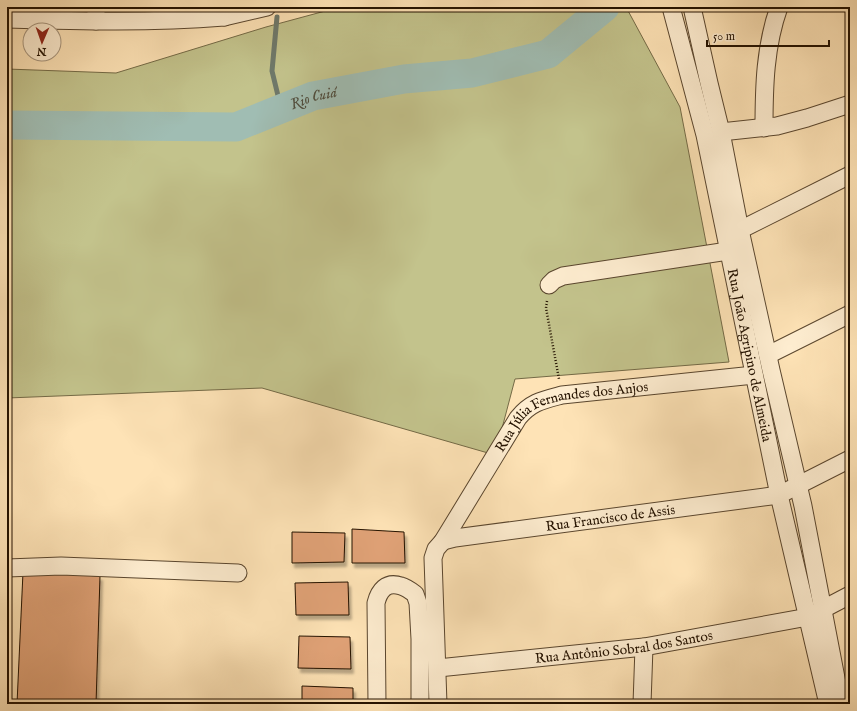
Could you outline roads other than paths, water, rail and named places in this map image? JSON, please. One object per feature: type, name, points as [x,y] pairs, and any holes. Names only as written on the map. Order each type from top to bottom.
[{"type":"street","points":[[7,20],[96,14],[199,19],[224,12],[268,7]]},
{"type":"street","name":"Rua João Agripino de Almeida","points":[[671,7],[705,135],[738,242],[768,355],[803,506],[815,613],[828,704]]},
{"type":"street","name":"Rua João Agripino de Almeida","points":[[692,7],[721,132],[738,242],[754,374],[779,496],[841,704]]},
{"type":"street","points":[[764,128],[764,84],[766,63],[775,18],[779,7]]},
{"type":"street","points":[[721,132],[764,128],[807,118],[850,104]]},
{"type":"street","points":[[549,285],[554,280],[563,276],[738,242],[850,175]]},
{"type":"street","points":[[768,355],[850,314]]},
{"type":"street","name":"Rua Júlia Fernandes dos Anjos","points":[[438,704],[438,668],[433,558],[436,549],[443,542],[518,418],[526,408],[538,401],[562,395],[754,374]]},
{"type":"street","points":[[779,496],[850,459]]},
{"type":"street","name":"Rua Francisco de Assis","points":[[443,542],[455,538],[779,496]]},
{"type":"street","points":[[7,568],[61,566],[238,573]]},
{"type":"street","points":[[377,704],[376,603],[379,592],[390,585],[401,586],[415,594],[418,604],[420,639],[420,704]]},
{"type":"street","name":"Rua Antônio Sobral dos Santos","points":[[438,668],[644,647],[815,613],[850,595]]},
{"type":"street","points":[[642,704],[644,647]]},
{"type":"waterway","name":"Rio Cuiá","points":[[7,125],[236,127],[313,96],[404,79],[472,73],[548,54],[605,7]]},
{"type":"waterway","points":[[277,17],[272,71],[281,108]]}]
